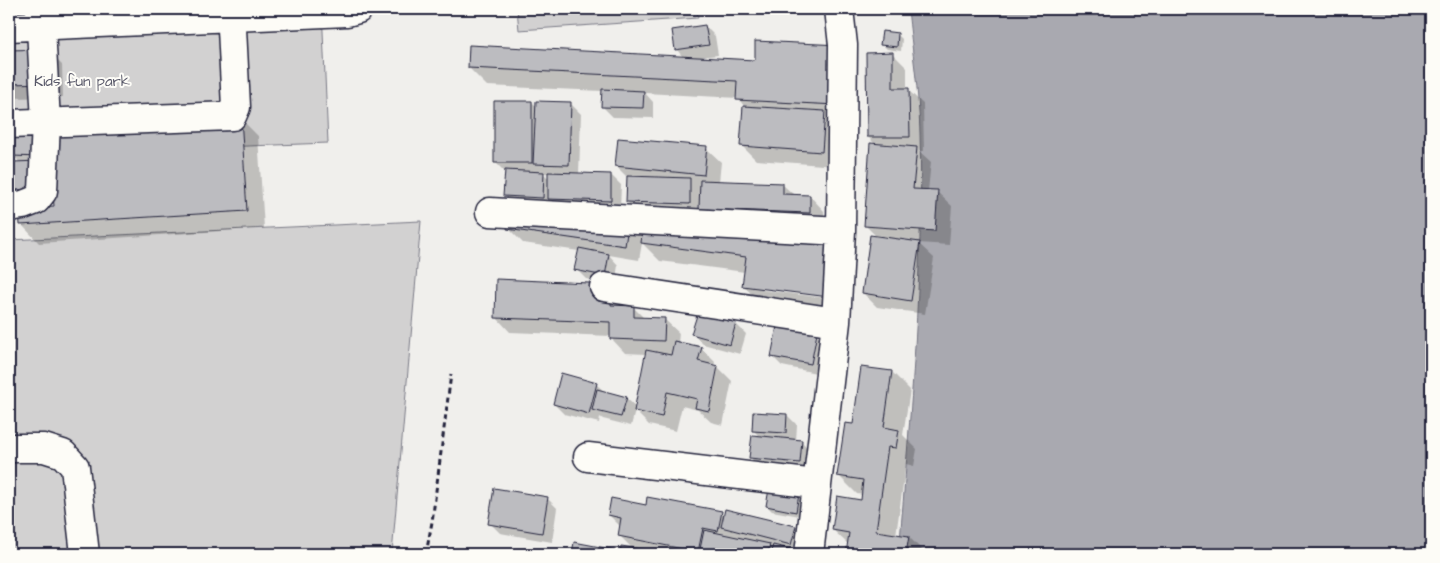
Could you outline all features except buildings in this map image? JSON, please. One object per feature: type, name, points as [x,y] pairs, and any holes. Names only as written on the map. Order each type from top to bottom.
[{"type":"street","points":[[9,27],[41,17],[347,12],[358,9]]},
{"type":"street","points":[[809,554],[836,322],[841,231],[843,46],[839,9]]},
{"type":"street","points":[[9,124],[232,116],[236,107],[231,13]]},
{"type":"street","points":[[9,207],[23,205],[36,200],[43,191],[46,122],[41,17]]},
{"type":"street","points":[[490,212],[841,231]]},
{"type":"street","points":[[604,286],[836,322]]},
{"type":"street","points":[[9,448],[44,448],[63,454],[76,467],[85,554]]},
{"type":"street","points":[[588,457],[816,484]]},
{"type":"path","points":[[426,554],[432,522],[451,374]]},
{"type":"green space","name":"Kids fun park","points":[[9,9],[322,9],[328,143],[9,155]]},
{"type":"green space","points":[[517,9],[697,9],[698,18],[519,30]]},
{"type":"green space","points":[[421,221],[392,554],[9,554],[9,240]]},
{"type":"shaded area","points":[[908,9],[1431,9],[1431,554],[899,554],[912,396],[921,186],[917,87]]}]
